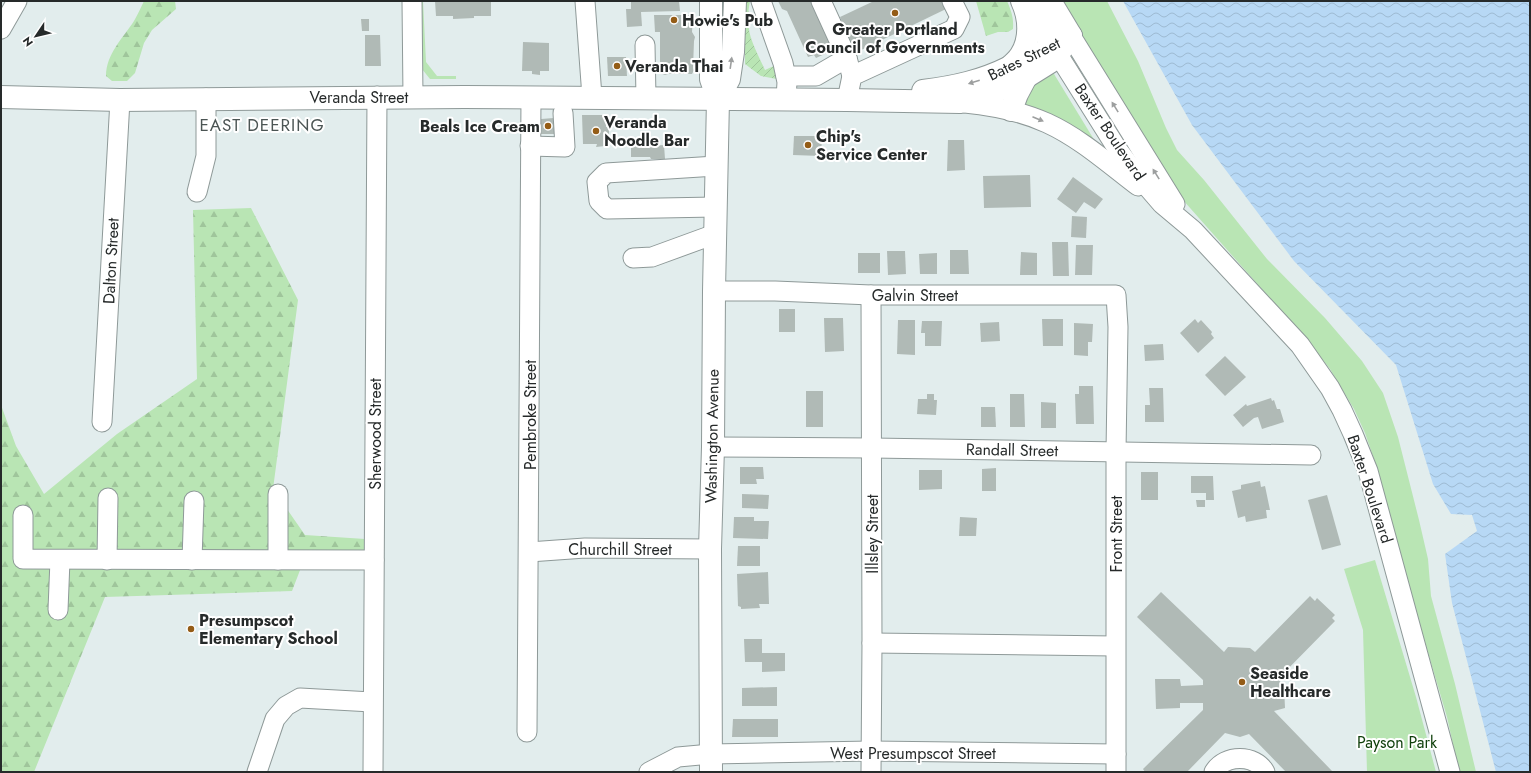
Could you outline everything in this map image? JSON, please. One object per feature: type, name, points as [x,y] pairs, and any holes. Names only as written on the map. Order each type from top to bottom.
[{"type":"main road","points":[[711,1],[711,79],[718,99]]},
{"type":"main road","points":[[718,99],[729,78],[733,52],[735,1]]},
{"type":"main road","points":[[1011,110],[1018,90],[1020,56],[1027,42],[1029,25],[1026,9],[1022,1]]},
{"type":"main road","points":[[1026,1],[1060,45]]},
{"type":"main road","points":[[1050,1],[1060,45]]},
{"type":"main road","name":"Bates Street","points":[[847,100],[961,85],[993,75],[1018,72],[1050,62],[1060,45]]},
{"type":"main road","name":"Bates Street","points":[[718,99],[815,99],[960,102],[983,97],[1018,72]]},
{"type":"main road","name":"Veranda Street","points":[[5,97],[115,99],[413,96],[718,99]]},
{"type":"main road","name":"Washington Avenue","points":[[711,763],[710,549],[718,99]]},
{"type":"street","points":[[1,29],[17,1]]},
{"type":"street","points":[[412,1],[413,96]]},
{"type":"street","points":[[584,1],[592,98]]},
{"type":"street","points":[[761,1],[786,76],[786,99]]},
{"type":"street","points":[[852,76],[954,29],[960,17],[952,1]]},
{"type":"street","points":[[825,2],[847,58],[852,76],[847,100]]},
{"type":"street","points":[[645,45],[646,98]]},
{"type":"street","name":"Baxter Boulevard","points":[[1060,45],[1118,150],[1162,204],[1193,230]]},
{"type":"street","name":"Baxter Boulevard","points":[[1060,45],[1193,230],[1300,346],[1330,388],[1342,410],[1368,471],[1450,772]]},
{"type":"street","points":[[786,76],[816,76],[847,58]]},
{"type":"street","points":[[815,99],[816,76]]},
{"type":"street","name":"Sherwood Street","points":[[373,772],[372,702],[377,96]]},
{"type":"street","name":"Pembroke Street","points":[[528,732],[531,97]]},
{"type":"street","points":[[198,192],[206,156],[206,98]]},
{"type":"street","name":"Dalton Street","points":[[102,422],[115,99]]},
{"type":"street","name":"Bates Street","points":[[960,102],[987,105],[1011,110],[1049,124],[1073,137],[1162,204]]},
{"type":"street","points":[[530,146],[564,147],[563,113]]},
{"type":"street","points":[[715,207],[607,209],[599,201],[597,182],[606,173],[716,166]]},
{"type":"street","points":[[633,258],[652,257],[715,234]]},
{"type":"street","name":"Galvin Street","points":[[714,291],[775,291],[871,295],[1116,295]]},
{"type":"street","name":"Illsley Street","points":[[871,295],[871,772]]},
{"type":"street","name":"Front Street","points":[[1116,295],[1118,327],[1115,646],[1116,763]]},
{"type":"street","name":"Randall Street","points":[[713,447],[1311,454]]},
{"type":"street","points":[[278,494],[278,560]]},
{"type":"street","points":[[107,560],[108,498]]},
{"type":"street","points":[[192,560],[194,501]]},
{"type":"street","points":[[23,515],[23,560],[374,560]]},
{"type":"street","name":"Churchill Street","points":[[529,552],[585,548],[710,549]]},
{"type":"street","points":[[58,610],[60,560]]},
{"type":"street","points":[[872,643],[1115,646]]},
{"type":"street","points":[[257,772],[276,719],[286,706],[300,698],[372,702]]},
{"type":"street","name":"West Presumpscot Street","points":[[649,772],[678,757],[711,763],[871,751],[1116,763]]},
{"type":"street","points":[[1214,772],[1216,768],[1230,760],[1245,758],[1257,762],[1265,772]]},
{"type":"green space","points":[[144,1],[175,1],[176,9],[152,30],[144,43],[135,73],[127,81],[112,81],[106,76],[112,53],[134,21]]},
{"type":"green space","points":[[420,1],[423,1],[426,62],[437,76],[456,76],[456,79],[430,79],[422,69]]},
{"type":"green space","points":[[745,1],[750,1],[748,12],[749,29],[753,44],[765,70],[778,64],[782,80],[761,76],[745,64]]},
{"type":"green space","points":[[976,1],[1007,1],[1012,14],[1013,29],[1008,32],[998,32],[986,36]]},
{"type":"green space","points":[[1059,1],[1107,1],[1138,61],[1166,128],[1177,150],[1204,180],[1267,259],[1325,318],[1362,361],[1383,393],[1398,437],[1419,520],[1428,559],[1431,596],[1455,684],[1476,772],[1459,772],[1447,717],[1375,462],[1365,433],[1354,409],[1330,369],[1307,340],[1175,191]]},
{"type":"green space","points":[[1051,73],[1054,74],[1104,156],[1031,114],[1018,96]]},
{"type":"green space","points":[[251,208],[298,300],[273,489],[305,535],[365,539],[367,563],[302,565],[292,591],[105,597],[34,772],[1,772],[1,405],[16,446],[44,494],[117,434],[197,379],[193,210]]},
{"type":"green space","name":"Payson Park","points":[[1375,560],[1416,697],[1436,772],[1367,772],[1363,630],[1344,569]]},
{"type":"water","points":[[1123,1],[1530,1],[1530,772],[1496,772],[1452,603],[1445,554],[1477,531],[1472,515],[1451,514],[1433,484],[1396,365],[1294,261],[1192,125]]},
{"type":"building","points":[[435,1],[491,1],[491,16],[474,16],[474,18],[453,19],[453,16],[436,16]]},
{"type":"building","points":[[631,1],[679,1],[680,11],[641,12],[642,26],[627,27],[626,9],[631,9]]},
{"type":"building","points":[[778,1],[811,1],[832,46],[827,48],[829,52],[816,58],[814,55],[808,57],[787,11],[782,9]]},
{"type":"building","points":[[874,1],[942,1],[946,9],[855,53],[840,17]]},
{"type":"building","points":[[654,15],[693,15],[692,32],[695,37],[694,70],[692,74],[665,75],[660,73],[660,32],[655,32]]},
{"type":"building","points":[[361,19],[369,19],[369,31],[362,31]]},
{"type":"building","points":[[365,35],[380,35],[381,66],[365,66]]},
{"type":"building","points":[[523,42],[549,43],[549,71],[540,71],[540,75],[532,74],[532,71],[522,71]]},
{"type":"building","name":"Veranda Thai","points":[[607,57],[626,57],[627,76],[608,76]]},
{"type":"building","name":"Veranda Noodle Bar","points":[[582,115],[606,115],[606,127],[609,127],[609,135],[606,136],[605,146],[596,147],[597,144],[583,144]]},
{"type":"building","name":"Beals Ice Cream","points":[[554,118],[555,134],[541,134],[541,119]]},
{"type":"building","name":"Chip's Service Center","points":[[794,136],[822,136],[821,156],[793,155]]},
{"type":"building","points":[[631,139],[651,139],[651,146],[664,145],[665,159],[631,157]]},
{"type":"building","points":[[948,140],[964,140],[965,170],[947,171]]},
{"type":"building","points":[[1030,175],[1031,207],[984,208],[983,176]]},
{"type":"building","points":[[1073,177],[1103,199],[1095,209],[1084,202],[1076,213],[1057,199]]},
{"type":"building","points":[[1072,216],[1087,217],[1086,238],[1071,237]]},
{"type":"building","points":[[1052,242],[1068,242],[1069,276],[1053,276]]},
{"type":"building","points":[[1076,245],[1093,245],[1092,275],[1075,275]]},
{"type":"building","points":[[950,250],[968,250],[969,274],[950,274]]},
{"type":"building","points":[[887,251],[905,251],[906,274],[888,275]]},
{"type":"building","points":[[1021,252],[1037,253],[1037,275],[1020,275]]},
{"type":"building","points":[[858,253],[880,253],[880,273],[858,273]]},
{"type":"building","points":[[937,253],[937,274],[920,274],[919,254]]},
{"type":"building","points":[[779,309],[795,309],[795,332],[779,332]]},
{"type":"building","points":[[824,318],[843,318],[844,351],[825,352]]},
{"type":"building","points":[[1042,319],[1063,319],[1063,346],[1043,346]]},
{"type":"building","points":[[1195,319],[1198,323],[1201,320],[1212,332],[1211,334],[1214,338],[1198,353],[1180,333]]},
{"type":"building","points":[[898,320],[915,320],[915,355],[897,354]]},
{"type":"building","points":[[922,321],[942,321],[941,346],[925,346],[925,333],[921,333]]},
{"type":"building","points":[[999,322],[1000,341],[981,342],[980,323]]},
{"type":"building","points":[[1074,323],[1093,324],[1092,342],[1088,342],[1088,356],[1074,355]]},
{"type":"building","points":[[1163,344],[1164,360],[1145,361],[1144,345]]},
{"type":"building","points":[[1225,356],[1246,377],[1225,396],[1205,375]]},
{"type":"building","points":[[1079,386],[1093,386],[1094,424],[1076,424],[1075,394],[1079,394]]},
{"type":"building","points":[[1149,388],[1163,388],[1164,422],[1145,422],[1145,405],[1150,405]]},
{"type":"building","points":[[806,391],[823,391],[823,427],[806,427]]},
{"type":"building","points":[[927,394],[934,394],[934,400],[937,400],[936,415],[917,414],[918,399],[927,399]]},
{"type":"building","points":[[1010,394],[1024,394],[1025,427],[1010,427]]},
{"type":"building","points":[[1271,398],[1272,401],[1274,400],[1277,409],[1280,409],[1284,422],[1262,429],[1258,417],[1254,418],[1243,427],[1233,415],[1246,404],[1247,406]]},
{"type":"building","points":[[1041,402],[1056,403],[1056,428],[1041,428]]},
{"type":"building","points":[[981,407],[995,407],[996,427],[981,427]]},
{"type":"building","points":[[740,467],[763,467],[764,479],[756,479],[757,484],[740,484]]},
{"type":"building","points":[[996,468],[996,491],[982,491],[982,469]]},
{"type":"building","points":[[919,470],[942,470],[942,489],[919,490]]},
{"type":"building","points":[[1141,472],[1158,472],[1158,500],[1141,500]]},
{"type":"building","points":[[1191,476],[1213,476],[1214,500],[1206,500],[1206,493],[1191,493]]},
{"type":"building","points":[[1260,481],[1261,487],[1265,486],[1270,510],[1266,510],[1267,518],[1246,522],[1245,516],[1238,518],[1232,491],[1241,489],[1241,485]]},
{"type":"building","points":[[742,494],[769,495],[768,509],[742,508]]},
{"type":"building","points":[[1327,495],[1341,545],[1322,550],[1308,500]]},
{"type":"building","points":[[1196,500],[1205,500],[1205,507],[1197,507]]},
{"type":"building","points":[[734,517],[754,517],[754,521],[769,521],[768,539],[733,538]]},
{"type":"building","points":[[960,517],[977,518],[976,536],[959,536]]},
{"type":"building","points":[[738,546],[760,546],[760,566],[737,566]]},
{"type":"building","points":[[768,572],[769,604],[759,604],[760,608],[741,609],[741,607],[738,606],[737,574]]},
{"type":"building","name":"Seaside Healthcare","points":[[1161,592],[1224,652],[1228,647],[1250,648],[1255,652],[1310,596],[1315,601],[1317,598],[1335,615],[1332,618],[1335,621],[1278,679],[1284,686],[1285,708],[1274,711],[1333,772],[1286,772],[1249,734],[1240,737],[1225,733],[1187,772],[1145,772],[1143,769],[1203,710],[1203,703],[1180,703],[1180,708],[1156,709],[1155,679],[1180,679],[1181,686],[1203,685],[1203,680],[1137,617]]},
{"type":"building","points":[[744,639],[762,639],[762,653],[785,653],[785,671],[762,672],[762,662],[745,662]]},
{"type":"building","points":[[777,687],[777,706],[742,706],[742,688]]},
{"type":"building","points":[[733,719],[778,719],[778,737],[732,737]]},
{"type":"place","name":"Greater Portland Council of Governments","points":[[895,13]]},
{"type":"place","name":"Howie's Pub","points":[[674,20]]},
{"type":"place","name":"Veranda Thai","points":[[617,66]]},
{"type":"place","name":"Beals Ice Cream","points":[[548,126]]},
{"type":"place","name":"Veranda Noodle Bar","points":[[596,131]]},
{"type":"place","name":"Chip's Service Center","points":[[808,145]]},
{"type":"place","name":"Presumpscot Elementary School","points":[[191,629]]},
{"type":"place","name":"Seaside Healthcare","points":[[1242,682]]},
{"type":"district","name":"EAST DEERING","points":[[262,125]]}]
